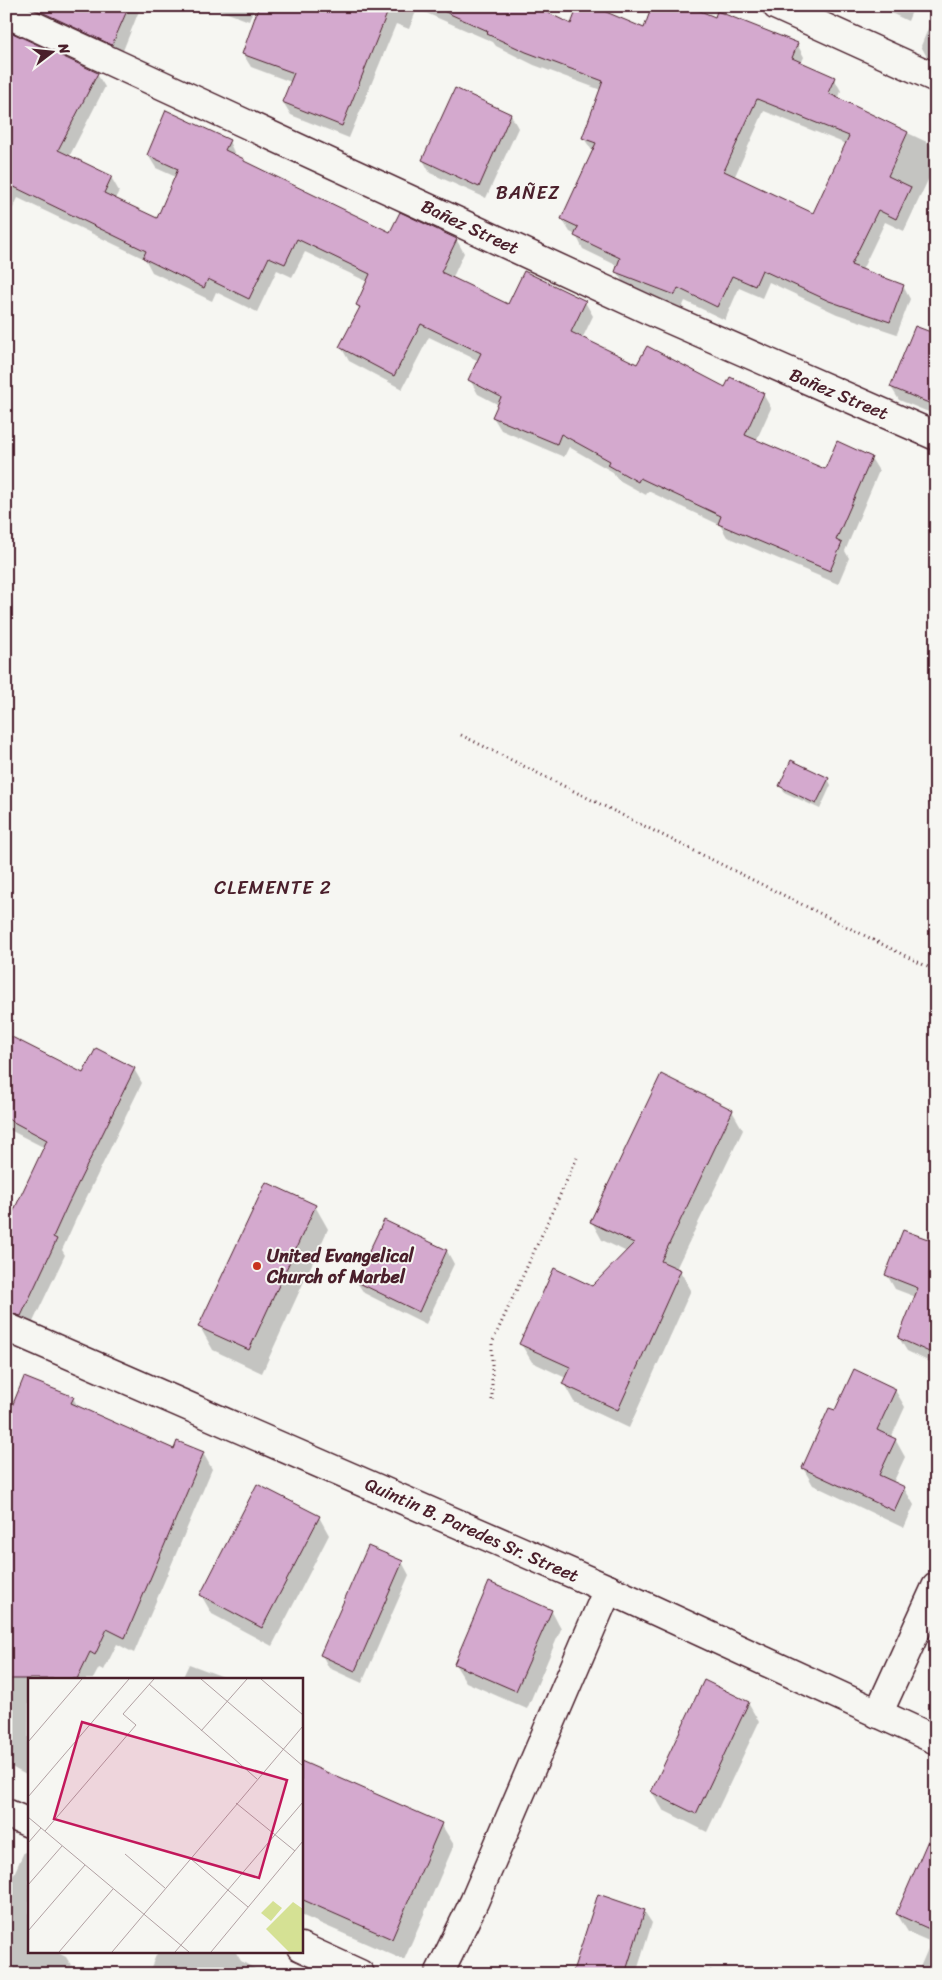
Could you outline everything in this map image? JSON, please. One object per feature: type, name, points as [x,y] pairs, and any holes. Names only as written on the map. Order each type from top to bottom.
[{"type":"street","points":[[776,6],[936,78]]},
{"type":"street","name":"Bañez Street","points":[[6,13],[660,315],[936,436]]},
{"type":"street","name":"Quintin B. Paredes Sr. Street","points":[[6,1327],[608,1589],[936,1740]]},
{"type":"street","points":[[878,1714],[936,1587]]},
{"type":"street","points":[[440,1974],[474,1902],[608,1589]]},
{"type":"street","points":[[6,1813],[28,1823]]},
{"type":"street","points":[[302,1947],[360,1974]]},
{"type":"path","points":[[461,735],[936,971]]},
{"type":"path","points":[[492,1400],[492,1343],[577,1158]]},
{"type":"building","points":[[29,6],[129,6],[112,45]]},
{"type":"building","points":[[259,6],[390,6],[342,126],[282,102],[294,73],[242,54]]},
{"type":"building","points":[[432,6],[534,6],[571,24],[578,6],[592,6],[644,28],[652,6],[688,6],[715,17],[717,11],[798,43],[792,58],[835,77],[828,93],[908,132],[888,176],[911,187],[896,219],[878,210],[851,265],[904,285],[890,322],[829,301],[762,270],[755,286],[732,276],[717,307],[678,288],[675,295],[615,272],[620,258],[574,236],[578,227],[561,219],[596,143],[582,138],[603,81],[526,52],[487,34],[488,31]],"holes":[[[757,99],[849,136],[813,213],[724,171]]]},
{"type":"building","points":[[6,30],[98,73],[58,150],[112,176],[104,193],[157,218],[178,169],[147,155],[166,110],[230,140],[225,150],[244,159],[244,161],[390,232],[400,212],[457,239],[441,272],[508,304],[524,271],[586,301],[571,332],[637,364],[647,346],[725,387],[730,377],[764,393],[745,435],[825,469],[837,441],[872,457],[836,540],[842,543],[830,571],[718,524],[721,516],[640,478],[638,482],[608,465],[610,461],[561,434],[557,444],[492,417],[501,397],[468,380],[481,353],[421,324],[394,376],[339,347],[360,307],[356,305],[370,274],[297,239],[285,264],[269,257],[249,299],[208,279],[204,288],[143,258],[146,251],[6,183]]},
{"type":"building","points":[[455,88],[511,114],[479,187],[422,160]]},
{"type":"building","points":[[915,326],[936,334],[936,406],[890,387]]},
{"type":"building","points":[[791,760],[829,778],[816,804],[779,786]]},
{"type":"building","points":[[6,1034],[83,1073],[96,1048],[135,1068],[68,1204],[53,1237],[57,1239],[21,1316],[6,1312],[6,1227],[47,1140],[6,1118]]},
{"type":"building","points":[[661,1074],[733,1110],[661,1261],[681,1270],[618,1410],[562,1384],[570,1367],[519,1344],[554,1268],[592,1286],[634,1243],[590,1222]]},
{"type":"building","name":"United Evangelical Church of Marbel","points":[[266,1182],[316,1205],[249,1350],[198,1327]]},
{"type":"building","points":[[384,1220],[447,1250],[419,1312],[355,1281]]},
{"type":"building","points":[[903,1230],[936,1242],[936,1355],[898,1338],[918,1288],[885,1275]]},
{"type":"building","points":[[854,1369],[896,1389],[877,1430],[896,1439],[879,1475],[905,1487],[894,1511],[802,1468],[829,1408],[835,1410]]},
{"type":"building","points":[[24,1377],[74,1397],[71,1403],[174,1449],[177,1441],[204,1452],[125,1638],[107,1629],[95,1655],[90,1652],[77,1678],[6,1679],[6,1421]]},
{"type":"building","points":[[257,1484],[320,1516],[262,1628],[200,1595]]},
{"type":"building","points":[[368,1546],[403,1561],[355,1671],[320,1655]]},
{"type":"building","points":[[489,1582],[552,1610],[516,1691],[454,1664]]},
{"type":"building","points":[[704,1680],[749,1702],[696,1814],[651,1792]]},
{"type":"building","points":[[302,1761],[442,1823],[392,1939],[302,1899]]},
{"type":"building","points":[[936,1822],[936,1932],[896,1914]]},
{"type":"building","points":[[598,1894],[645,1910],[625,1974],[572,1974]]},
{"type":"place","name":"United Evangelical Church of Marbel","points":[[257,1266]]},
{"type":"district","name":"BAÑEZ","points":[[528,192]]},
{"type":"district","name":"CLEMENTE 2","points":[[273,887]]}]
